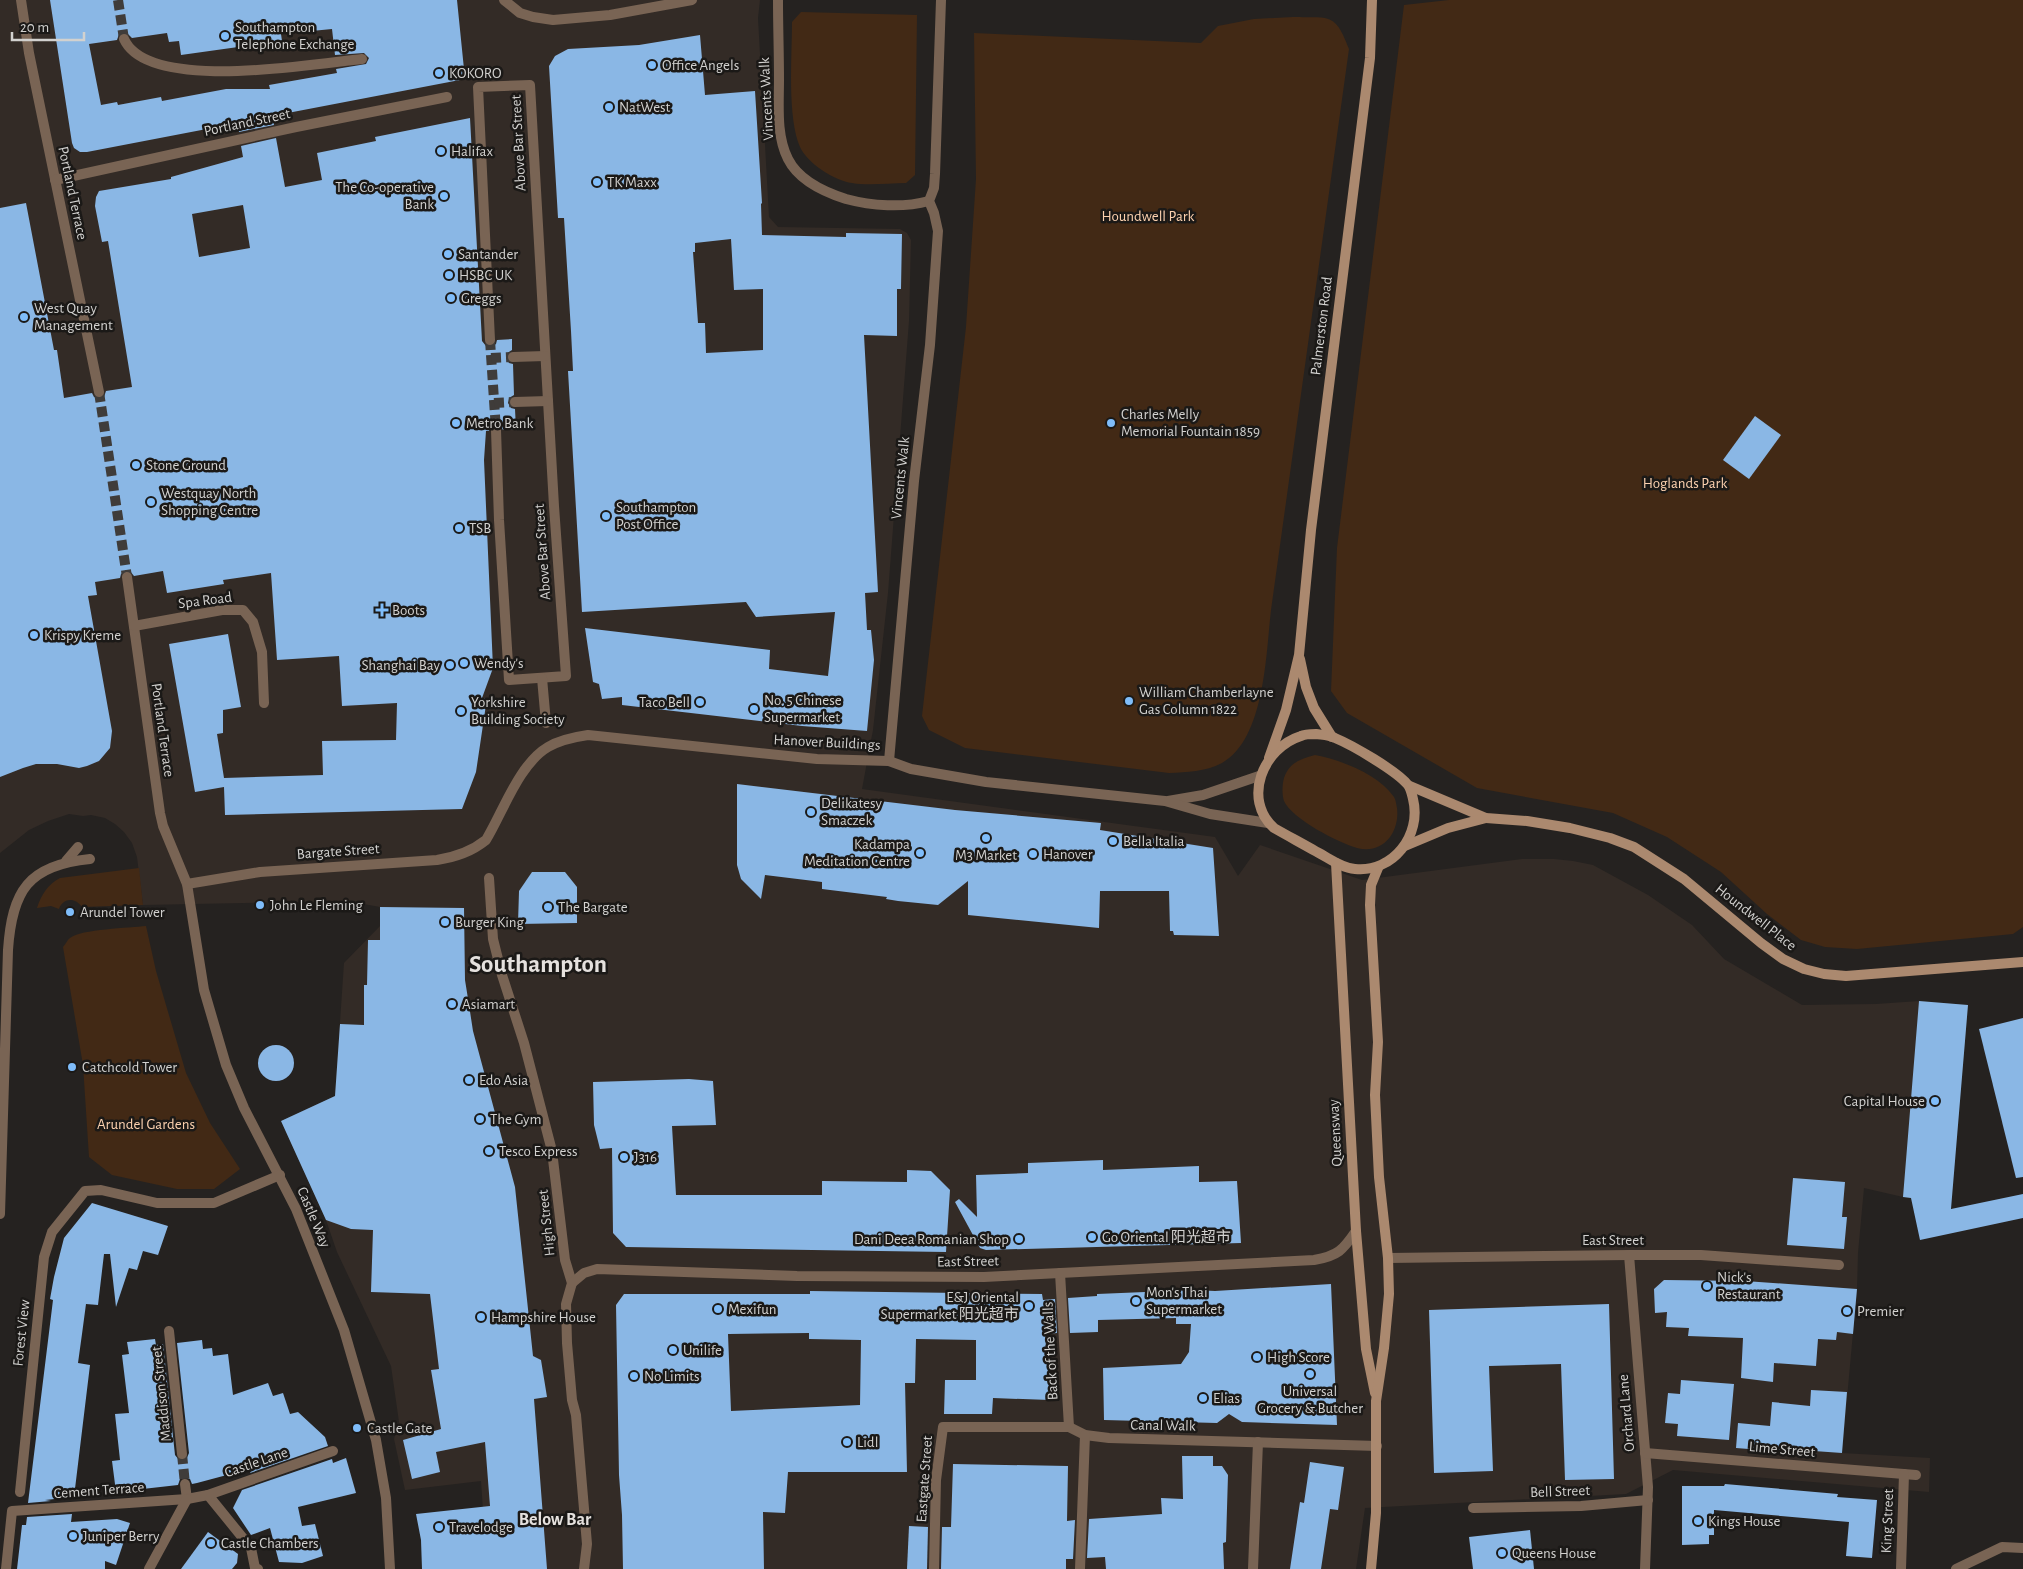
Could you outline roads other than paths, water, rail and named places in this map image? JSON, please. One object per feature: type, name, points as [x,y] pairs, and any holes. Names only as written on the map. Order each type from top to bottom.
[{"type":"street","name":"Portland Terrace","points":[[21,0],[27,42],[99,392]]},
{"type":"street","points":[[504,0],[520,13],[533,18],[553,20],[610,15],[692,0]]},
{"type":"street","name":"Vincents Walk","points":[[778,0],[780,120],[782,144],[788,160],[796,170],[817,188],[830,194],[861,203],[909,205],[929,201],[938,231],[930,345],[914,481],[888,761]]},
{"type":"street","points":[[929,201],[934,188],[935,174],[941,0]]},
{"type":"street","name":"Palmerston Road","points":[[1269,758],[1286,710],[1299,655],[1311,530],[1368,76],[1372,0]]},
{"type":"street","points":[[124,39],[128,48],[138,56],[171,68],[202,72],[240,72],[362,60]]},
{"type":"street","name":"Above Bar Street","points":[[490,340],[478,87],[530,85],[545,356],[566,676],[509,680],[499,520],[496,430]]},
{"type":"street","name":"Portland Street","points":[[55,180],[296,127],[447,97]]},
{"type":"street","points":[[513,356],[545,356]]},
{"type":"street","points":[[515,402],[548,401]]},
{"type":"street","name":"Portland Terrace","points":[[127,577],[160,813],[187,884]]},
{"type":"street","name":"Spa Road","points":[[134,626],[222,610],[243,610],[253,622],[262,652],[264,703]]},
{"type":"street","name":"Palmerston Road","points":[[1299,655],[1306,687],[1314,708],[1332,737]]},
{"type":"street","points":[[542,678],[546,723]]},
{"type":"street","points":[[1316,734],[1332,737],[1347,744],[1399,776],[1410,786],[1415,810],[1412,831],[1405,846],[1393,859],[1378,868],[1354,870],[1336,863],[1268,823],[1262,812],[1258,797],[1260,776],[1269,758],[1287,743],[1301,736],[1316,734]]},
{"type":"street","name":"Hanover Buildings","points":[[486,840],[525,770],[547,748],[577,737],[598,735],[817,759],[888,761],[911,769],[986,782],[1165,801],[1210,814],[1268,823]]},
{"type":"street","name":"Hanover Buildings","points":[[1165,801],[1203,795],[1260,776]]},
{"type":"street","name":"Houndwell Place","points":[[1410,786],[1486,818],[1527,821],[1570,828],[1610,838],[1634,847],[1684,879],[1761,944],[1783,960],[1804,970],[1846,976],[2023,962]]},
{"type":"street","name":"Houndwell Place","points":[[1405,846],[1448,828],[1486,818]]},
{"type":"street","name":"Bargate Street","points":[[187,884],[260,872],[437,860],[456,857],[486,840]]},
{"type":"street","points":[[66,862],[78,847]]},
{"type":"street","points":[[0,1213],[8,950],[14,907],[23,890],[39,873],[66,862],[90,859]]},
{"type":"street","name":"Queensway","points":[[1336,863],[1356,1230],[1366,1349],[1376,1401],[1376,1513],[1371,1569]]},
{"type":"street","name":"Queensway","points":[[1376,1401],[1384,1348],[1389,1294],[1388,1258],[1379,1177],[1376,1095],[1378,1042],[1370,905],[1371,886],[1378,868]]},
{"type":"street","name":"High Street","points":[[489,878],[493,939],[502,975],[524,1043],[553,1153],[565,1260],[572,1283]]},
{"type":"street","name":"Castle Way","points":[[187,884],[204,990],[226,1065],[244,1108],[296,1208],[344,1330],[376,1440],[386,1498],[390,1569]]},
{"type":"street","name":"Forest View","points":[[20,1492],[44,1257],[52,1232],[85,1190],[101,1190],[157,1203],[214,1203],[280,1175]]},
{"type":"street","name":"East Street","points":[[572,1283],[584,1273],[597,1268],[796,1276],[984,1276],[1314,1260],[1337,1254],[1344,1249],[1356,1230]]},
{"type":"street","name":"East Street","points":[[1388,1258],[1629,1254],[1701,1255],[1839,1264]]},
{"type":"street","name":"Orchard Lane","points":[[1629,1254],[1648,1500],[1645,1569]]},
{"type":"street","name":"Back of the Walls","points":[[1060,1273],[1069,1427]]},
{"type":"street","points":[[572,1283],[566,1304],[567,1343],[572,1400],[576,1415],[587,1544],[584,1569]]},
{"type":"street","name":"Maddison Street","points":[[169,1331],[182,1454]]},
{"type":"street","name":"Eastgate Street","points":[[934,1569],[936,1480],[943,1427],[1069,1427]]},
{"type":"street","name":"Canal Walk","points":[[1069,1427],[1085,1435],[1109,1438],[1377,1446]]},
{"type":"street","points":[[1080,1569],[1085,1435]]},
{"type":"street","points":[[1253,1569],[1258,1442]]},
{"type":"street","name":"Castle Lane","points":[[187,1499],[208,1495],[333,1451]]},
{"type":"street","name":"Lime Street","points":[[1645,1453],[1916,1475]]},
{"type":"street","name":"King Street","points":[[1901,1569],[1904,1474]]},
{"type":"street","points":[[149,1569],[187,1499],[186,1484]]},
{"type":"street","points":[[208,1495],[251,1548],[256,1569]]},
{"type":"street","name":"Cement Terrace","points":[[6,1569],[12,1511],[187,1499]]},
{"type":"street","name":"Bell Street","points":[[1473,1508],[1580,1506],[1648,1500]]},
{"type":"street","points":[[1956,1569],[2002,1547],[2023,1548]]},
{"type":"tunnel","points":[[118,0],[124,39]]},
{"type":"tunnel","points":[[490,340],[496,430]]},
{"type":"tunnel","points":[[491,358],[513,357]]},
{"type":"tunnel","points":[[99,392],[127,577]]},
{"type":"tunnel","points":[[494,403],[515,402]]},
{"type":"tunnel","points":[[182,1454],[185,1484]]},
{"type":"place","name":"Southampton Telephone Exchange","points":[[225,36]]},
{"type":"place","name":"Office Angels","points":[[652,65]]},
{"type":"place","name":"KOKORO","points":[[439,73]]},
{"type":"place","name":"NatWest","points":[[609,107]]},
{"type":"place","name":"Halifax","points":[[441,151]]},
{"type":"place","name":"TK Maxx","points":[[597,182]]},
{"type":"place","name":"The Co-operative Bank","points":[[444,196]]},
{"type":"place","name":"Santander","points":[[448,254]]},
{"type":"place","name":"HSBC UK","points":[[449,275]]},
{"type":"place","name":"Greggs","points":[[451,298]]},
{"type":"place","name":"West Quay Management","points":[[24,317]]},
{"type":"place","name":"Metro Bank","points":[[456,423]]},
{"type":"place","name":"Charles Melly Memorial Fountain 1859","points":[[1111,423]]},
{"type":"place","name":"Stone Ground","points":[[136,465]]},
{"type":"place","name":"Westquay North Shopping Centre","points":[[151,502]]},
{"type":"place","name":"Southampton Post Office","points":[[606,516]]},
{"type":"place","name":"TSB","points":[[459,528]]},
{"type":"place","name":"Boots","points":[[382,610]]},
{"type":"place","name":"Krispy Kreme","points":[[34,635]]},
{"type":"place","name":"Wendy's","points":[[464,663]]},
{"type":"place","name":"Shanghai Bay","points":[[450,665]]},
{"type":"place","name":"William Chamberlayne Gas Column 1822","points":[[1129,701]]},
{"type":"place","name":"Taco Bell","points":[[700,702]]},
{"type":"place","name":"No. 5 Chinese Supermarket","points":[[754,709]]},
{"type":"place","name":"Yorkshire Building Society","points":[[461,711]]},
{"type":"place","name":"Delikatesy Smaczek","points":[[811,812]]},
{"type":"place","name":"M3 Market","points":[[986,838]]},
{"type":"place","name":"Bella Italia","points":[[1113,841]]},
{"type":"place","name":"Kadampa Meditation Centre","points":[[920,853]]},
{"type":"place","name":"Hanover","points":[[1033,854]]},
{"type":"place","name":"John Le Fleming","points":[[260,905]]},
{"type":"place","name":"The Bargate","points":[[548,907]]},
{"type":"place","name":"Arundel Tower","points":[[70,912]]},
{"type":"place","name":"Burger King","points":[[445,922]]},
{"type":"place","name":"Asiamart","points":[[452,1004]]},
{"type":"place","name":"Catchcold Tower","points":[[72,1067]]},
{"type":"place","name":"Edo Asia","points":[[469,1080]]},
{"type":"place","name":"Capital House","points":[[1935,1101]]},
{"type":"place","name":"The Gym","points":[[480,1119]]},
{"type":"place","name":"Tesco Express","points":[[489,1151]]},
{"type":"place","name":"J316","points":[[624,1157]]},
{"type":"place","name":"Go Oriental 阳光超市","points":[[1092,1237]]},
{"type":"place","name":"Dani Deea Romanian Shop","points":[[1019,1239]]},
{"type":"place","name":"Nick's Restaurant","points":[[1707,1286]]},
{"type":"place","name":"Mon's Thai Supermarket","points":[[1136,1301]]},
{"type":"place","name":"E&J Oriental Supermarket 阳光超市","points":[[1029,1306]]},
{"type":"place","name":"Mexifun","points":[[718,1309]]},
{"type":"place","name":"Premier","points":[[1847,1311]]},
{"type":"place","name":"Hampshire House","points":[[481,1317]]},
{"type":"place","name":"Unilife","points":[[673,1350]]},
{"type":"place","name":"High Score","points":[[1257,1357]]},
{"type":"place","name":"Universal Grocery & Butcher","points":[[1310,1374]]},
{"type":"place","name":"No Limits","points":[[634,1376]]},
{"type":"place","name":"Elias","points":[[1203,1398]]},
{"type":"place","name":"Castle Gate","points":[[357,1428]]},
{"type":"place","name":"Lidl","points":[[847,1442]]},
{"type":"place","name":"Kings House","points":[[1698,1521]]},
{"type":"place","name":"Travelodge","points":[[439,1527]]},
{"type":"place","name":"Juniper Berry","points":[[73,1536]]},
{"type":"place","name":"Castle Chambers","points":[[211,1543]]},
{"type":"place","name":"Queens House","points":[[1502,1553]]},
{"type":"district","name":"Southampton","points":[[538,963]]},
{"type":"district","name":"Below Bar","points":[[555,1519]]},
{"type":"park label","name":"Houndwell Park","points":[[1148,216]]},
{"type":"park label","name":"Hoglands Park","points":[[1685,483]]},
{"type":"park label","name":"Arundel Gardens","points":[[146,1124]]}]
